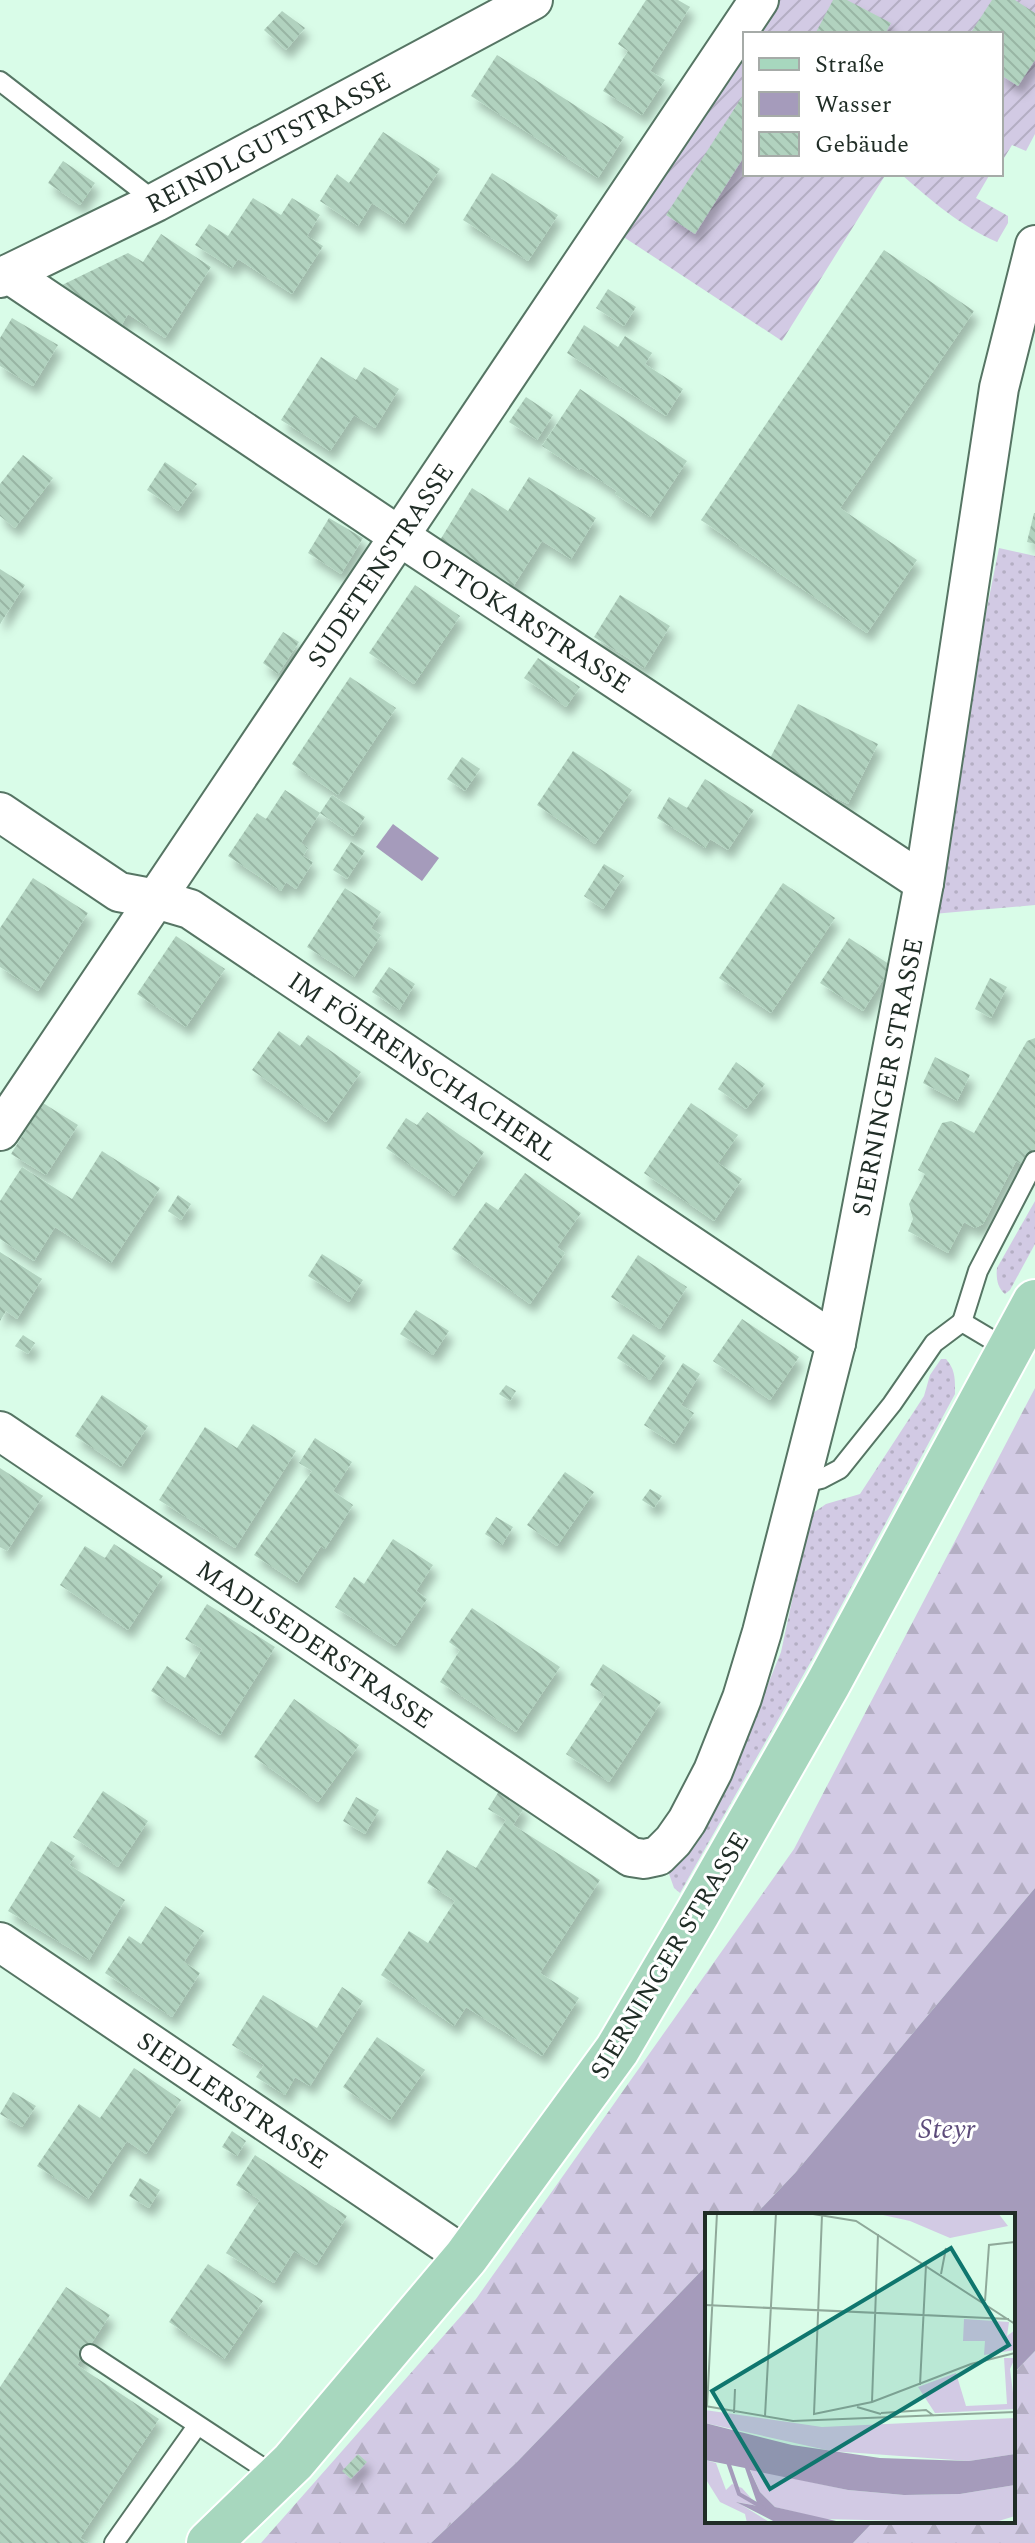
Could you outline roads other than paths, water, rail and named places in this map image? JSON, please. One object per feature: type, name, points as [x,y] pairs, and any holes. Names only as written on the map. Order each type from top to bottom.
[{"type":"main road","name":"SIERNINGER STRASSE","points":[[209,2543],[293,2462],[466,2257],[617,2050],[828,1684],[1035,1302]]},
{"type":"street","name":"REINDLGUTSTRASSE","points":[[5,276],[156,202],[533,0]]},
{"type":"street","name":"SUDETENSTRASSE","points":[[0,1131],[759,0]]},
{"type":"street","name":"SIERNINGER STRASSE","points":[[631,1857],[644,1859],[658,1856],[673,1841],[713,1771],[742,1698],[758,1645],[836,1343],[924,883],[999,388],[1035,245]]},
{"type":"street","name":"OTTOKARSTRASSE","points":[[5,276],[924,883]]},
{"type":"street","name":"IM FÖHRENSCHACHERL","points":[[0,812],[119,892],[190,909],[836,1343]]},
{"type":"street","name":"MADLSEDERSTRASSE","points":[[0,1431],[631,1857]]},
{"type":"street","name":"SIEDLERSTRASSE","points":[[0,1942],[466,2257]]},
{"type":"lane","points":[[0,81],[156,202]]},
{"type":"lane","points":[[799,1484],[821,1479],[840,1469],[892,1404],[934,1343],[962,1322],[978,1271],[1035,1161]]},
{"type":"lane","points":[[962,1322],[1009,1350]]},
{"type":"lane","points":[[90,2354],[277,2477]]},
{"type":"lane","points":[[114,2543],[197,2426]]},
{"type":"water","points":[[393,824],[439,858],[422,881],[376,847]]},
{"type":"water","name":"Steyr","points":[[1035,1888],[1035,2351],[1015,2372],[1015,2213],[757,2213],[796,2172]]},
{"type":"water","points":[[705,2267],[705,2523],[872,2523],[853,2543],[431,2543],[517,2462]]}]
